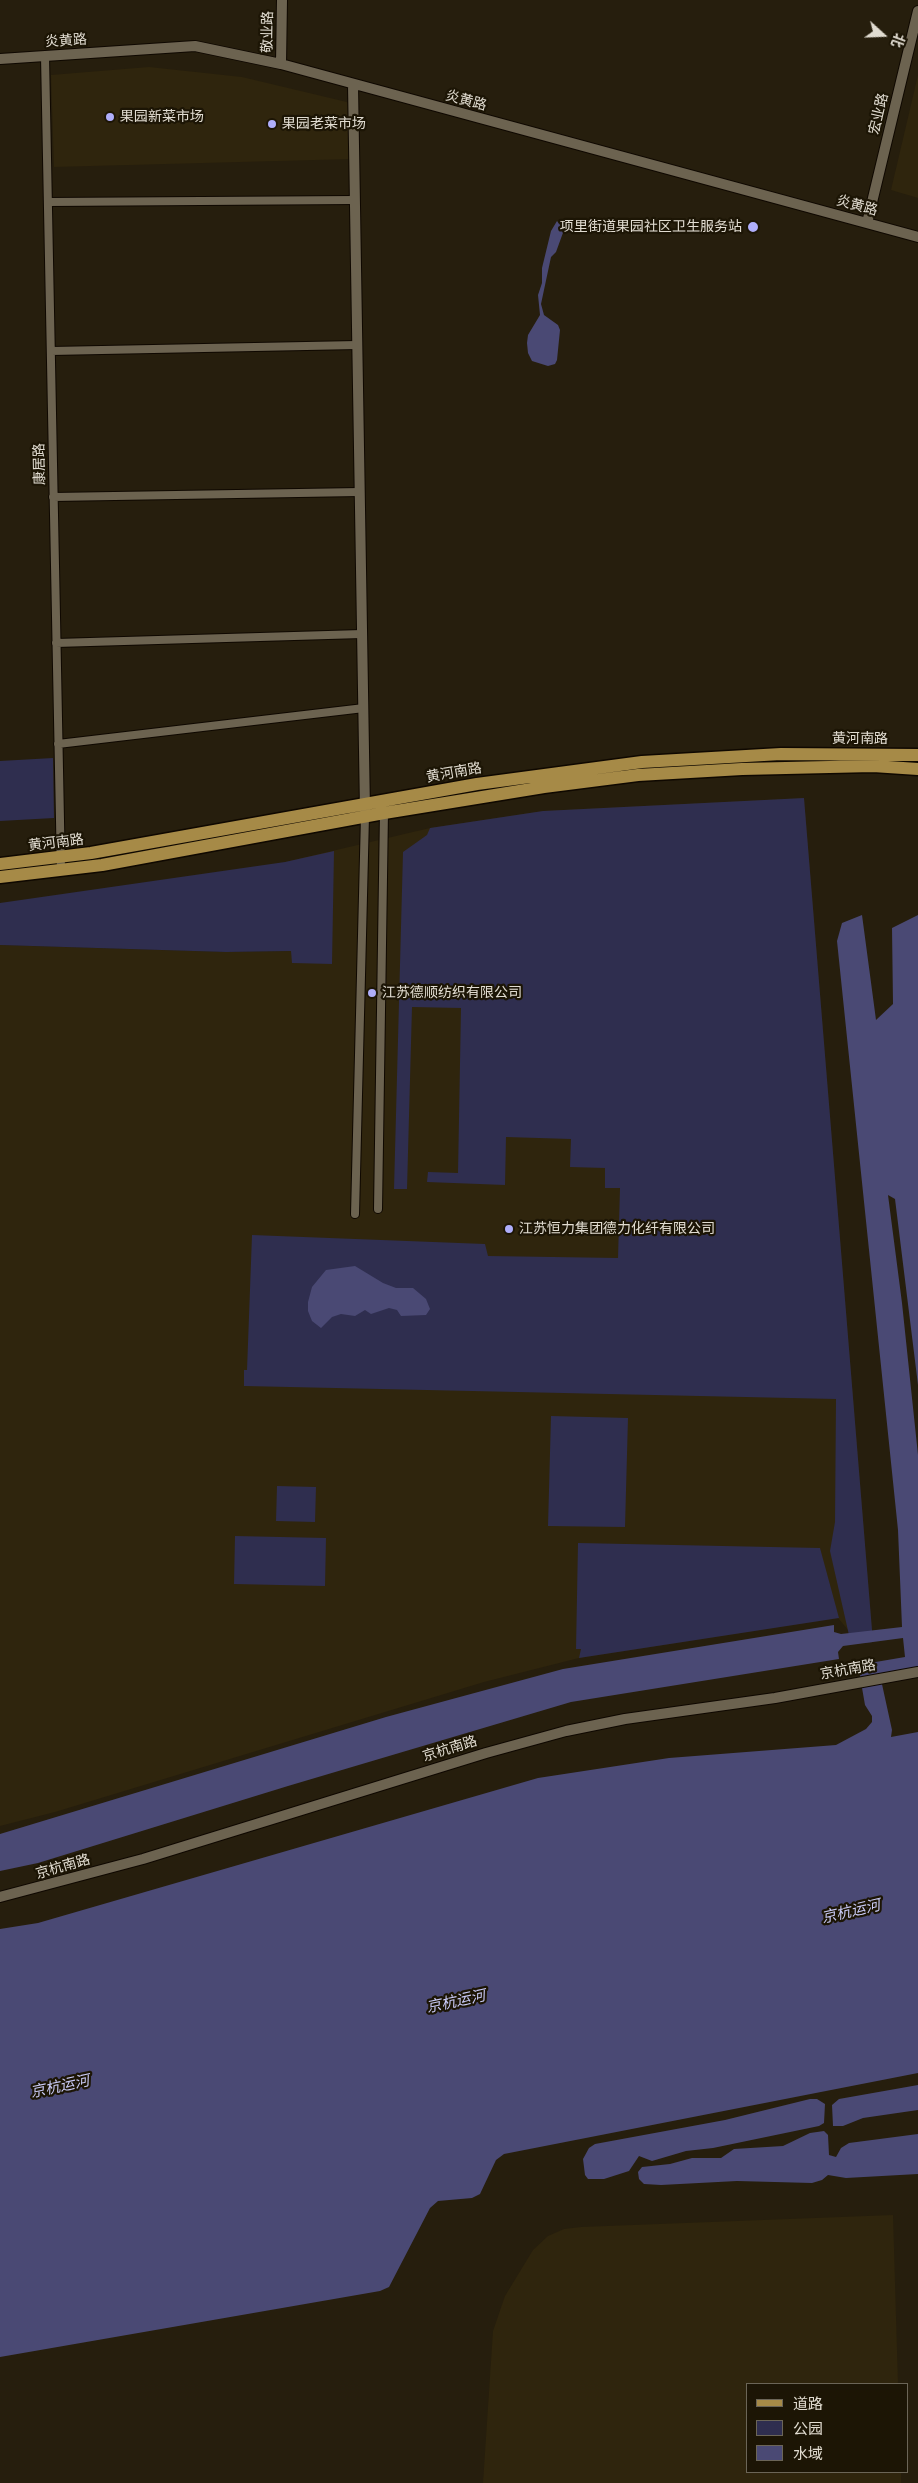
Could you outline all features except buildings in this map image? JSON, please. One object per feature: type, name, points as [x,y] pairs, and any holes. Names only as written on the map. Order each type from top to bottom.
[{"type":"main road","name":"黄河南路","points":[[0,877],[61,871],[365,816],[384,807],[477,784],[642,762],[790,754],[918,756]]},
{"type":"main road","name":"黄河南路","points":[[0,864],[60,858],[365,802],[384,807],[638,776],[742,769],[864,766],[918,769]]},
{"type":"street","name":"敬业路","points":[[281,64],[282,0]]},
{"type":"street","name":"宏业路","points":[[867,223],[918,11]]},
{"type":"street","name":"炎黄路","points":[[0,59],[195,46],[281,64],[918,237]]},
{"type":"street","name":"康居路","points":[[45,56],[61,871]]},
{"type":"street","points":[[353,85],[365,802],[355,1214]]},
{"type":"street","points":[[48,202],[355,200]]},
{"type":"street","points":[[51,351],[357,345]]},
{"type":"street","points":[[53,497],[360,492]]},
{"type":"street","points":[[56,643],[362,634]]},
{"type":"street","points":[[58,744],[364,708]]},
{"type":"street","points":[[378,1209],[384,807]]},
{"type":"street","name":"京杭南路","points":[[0,1897],[143,1858],[486,1753],[566,1731],[625,1719],[775,1698],[918,1672]]},
{"type":"shaded area","points":[[149,67],[242,77],[351,103],[352,159],[54,167],[51,75]]},
{"type":"shaded area","points":[[918,75],[918,198],[891,190]]},
{"type":"shaded area","points":[[804,798],[873,1642],[851,1644],[848,1630],[838,1618],[579,1658],[484,1682],[55,1812],[0,1826],[0,945],[226,952],[291,951],[285,862],[430,828],[543,811]]},
{"type":"shaded area","points":[[893,2215],[898,2383],[746,2383],[746,2473],[901,2473],[901,2483],[483,2483],[493,2331],[505,2296],[533,2250],[548,2236],[564,2229]]},
{"type":"green space","points":[[53,758],[54,818],[0,821],[0,761]]},
{"type":"green space","points":[[804,798],[873,1642],[851,1644],[830,1551],[835,1522],[836,1399],[244,1386],[244,1370],[247,1370],[252,1235],[485,1244],[488,1256],[618,1258],[620,1188],[605,1188],[605,1168],[570,1167],[571,1139],[506,1137],[505,1185],[427,1182],[428,1172],[458,1173],[461,1008],[412,1007],[407,1189],[394,1189],[403,852],[427,835],[430,828],[543,811]]},
{"type":"green space","points":[[334,851],[332,964],[292,963],[291,951],[226,952],[0,945],[0,903],[285,862]]},
{"type":"green space","points":[[551,1416],[628,1418],[625,1527],[548,1526]]},
{"type":"green space","points":[[277,1486],[316,1487],[315,1522],[276,1521]]},
{"type":"green space","points":[[235,1536],[326,1538],[325,1586],[234,1584]]},
{"type":"green space","points":[[578,1543],[820,1548],[839,1618],[579,1658],[581,1649],[576,1649]]},
{"type":"water","points":[[557,221],[564,230],[556,252],[551,257],[541,304],[544,315],[558,325],[560,330],[557,360],[555,364],[548,366],[532,361],[528,353],[527,343],[528,335],[540,315],[538,295],[542,283],[542,268],[551,231]]},
{"type":"water","name":"京杭运河","points":[[862,915],[876,1020],[893,1004],[892,928],[918,915],[918,1385],[895,1199],[888,1195],[902,1303],[918,1455],[918,1667],[880,1675],[892,1730],[891,1737],[918,1732],[918,2073],[504,2154],[496,2160],[480,2194],[472,2198],[438,2201],[430,2208],[389,2287],[380,2291],[0,2357],[0,1929],[38,1923],[538,1778],[669,1758],[836,1745],[866,1729],[872,1722],[872,1716],[865,1705],[858,1665],[905,1657],[903,1638],[843,1646],[838,1652],[839,1659],[571,1702],[38,1863],[0,1871],[0,1834],[386,1717],[563,1669],[834,1625],[834,1632],[841,1634],[902,1627],[898,1530],[837,941],[842,923]]},
{"type":"water","points":[[355,1266],[383,1283],[396,1288],[413,1288],[426,1299],[430,1309],[426,1315],[401,1316],[397,1310],[389,1308],[371,1314],[365,1310],[355,1316],[341,1314],[332,1317],[321,1328],[312,1321],[308,1311],[312,1287],[326,1270]]},
{"type":"water","points":[[918,2085],[918,2110],[863,2118],[843,2126],[833,2126],[832,2105],[839,2099]]},
{"type":"water","points":[[810,2099],[817,2099],[825,2104],[824,2123],[819,2126],[713,2148],[686,2151],[652,2161],[639,2156],[629,2171],[604,2179],[588,2179],[585,2175],[583,2159],[589,2148],[595,2144],[725,2120]]},
{"type":"water","points":[[824,2131],[828,2135],[829,2155],[836,2157],[841,2148],[849,2143],[918,2134],[918,2174],[846,2178],[828,2175],[822,2180],[812,2183],[737,2181],[661,2185],[644,2184],[639,2179],[638,2172],[642,2167],[670,2164],[692,2158],[721,2158],[734,2149],[783,2146],[810,2133]]},
{"type":"place","name":"果园新菜市场","points":[[110,117]]},
{"type":"place","name":"果园老菜市场","points":[[272,124]]},
{"type":"place","name":"项里街道果园社区卫生服务站","points":[[753,227]]},
{"type":"place","name":"江苏德顺纺织有限公司","points":[[372,993]]},
{"type":"place","name":"江苏恒力集团德力化纤有限公司","points":[[509,1229]]}]
